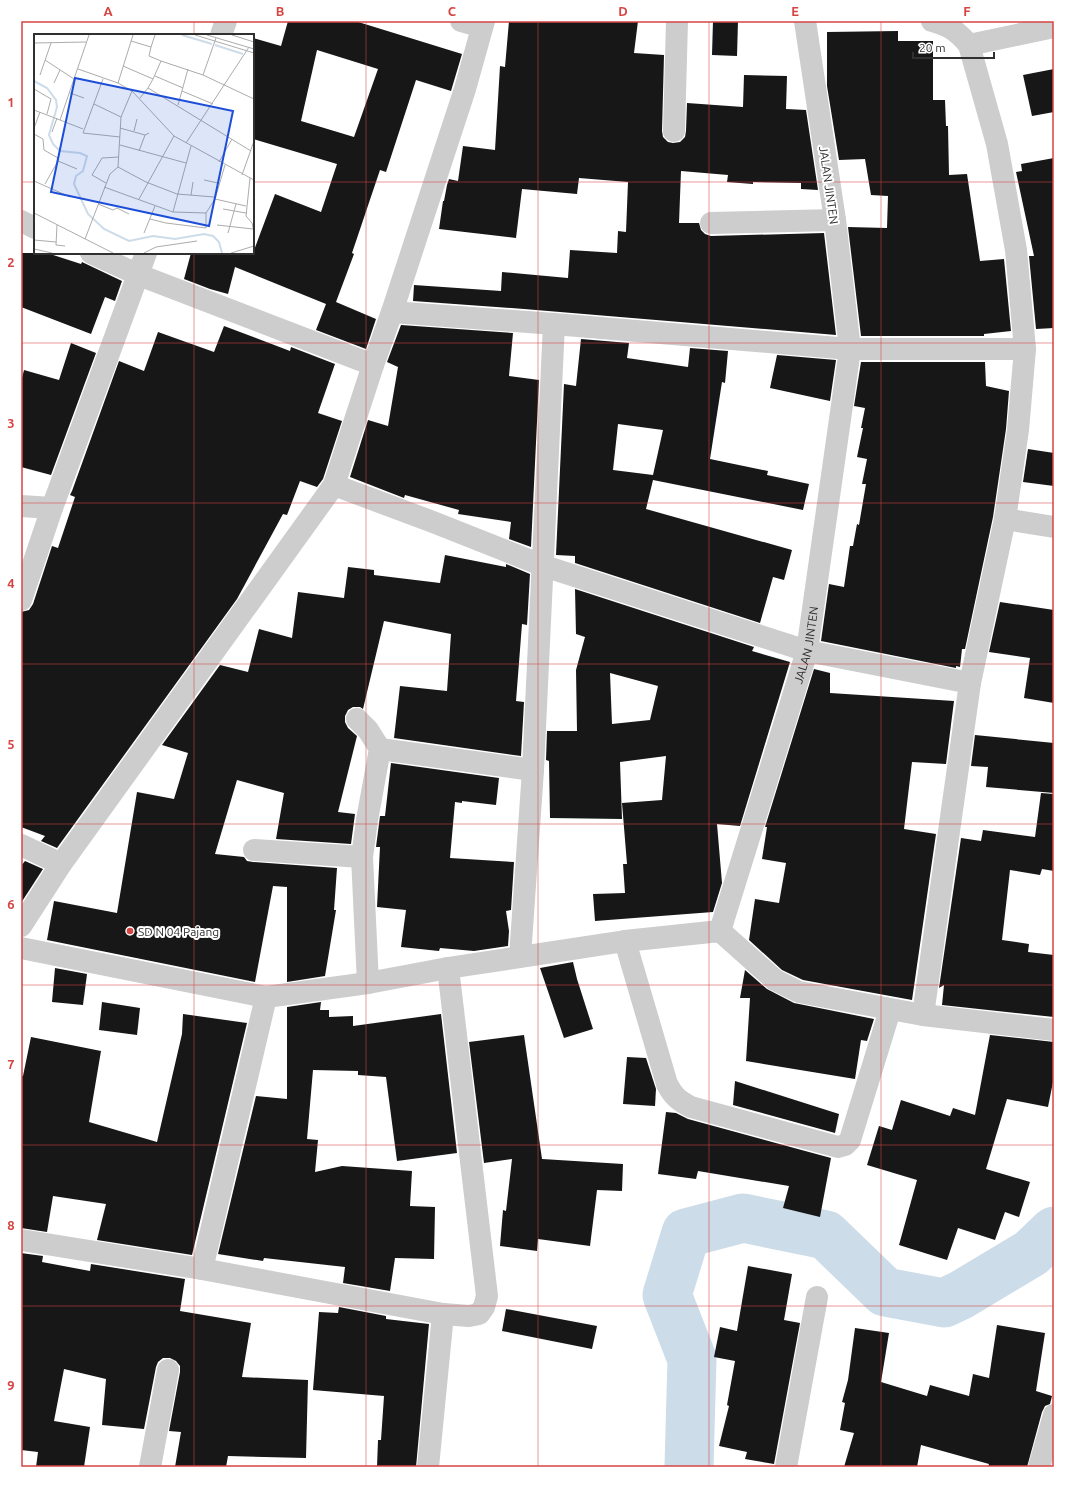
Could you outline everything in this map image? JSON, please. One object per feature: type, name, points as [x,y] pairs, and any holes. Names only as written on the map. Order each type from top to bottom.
[{"type":"street","points":[[220,34],[226,21]]},
{"type":"street","points":[[21,926],[61,864],[334,485],[465,89],[483,24],[461,21]]},
{"type":"street","points":[[674,131],[677,21]]},
{"type":"street","name":"JALAN JINTEN","points":[[720,931],[807,651],[850,349],[835,220],[805,21]]},
{"type":"street","points":[[923,1015],[970,683],[1005,519],[1018,430],[1025,349],[1016,250],[998,152],[969,45],[958,33],[944,24],[932,21]]},
{"type":"street","points":[[969,45],[1054,28]]},
{"type":"street","points":[[711,223],[835,220]]},
{"type":"street","points":[[21,221],[34,228]]},
{"type":"street","points":[[93,254],[139,275],[373,365]]},
{"type":"street","points":[[21,600],[52,508],[146,254]]},
{"type":"street","points":[[392,312],[850,349],[1025,349]]},
{"type":"street","points":[[520,957],[533,770],[544,566],[554,324]]},
{"type":"street","points":[[334,485],[544,566],[807,651],[970,683]]},
{"type":"street","points":[[21,506],[52,508]]},
{"type":"street","points":[[1005,519],[1054,527]]},
{"type":"street","points":[[357,719],[368,730],[380,749],[362,857],[368,983]]},
{"type":"street","points":[[380,749],[533,770]]},
{"type":"street","points":[[21,845],[61,864]]},
{"type":"street","points":[[254,850],[362,857]]},
{"type":"street","points":[[21,948],[266,997],[368,983],[448,968],[520,957],[625,942],[720,931],[770,976],[786,987],[799,992],[923,1015],[1054,1030]]},
{"type":"street","points":[[625,942],[667,1084],[672,1094],[680,1101],[691,1107],[838,1146],[845,1145],[850,1140],[890,1010]]},
{"type":"street","points":[[21,1240],[202,1269],[444,1314],[469,1316],[479,1314],[484,1307],[487,1296],[448,968]]},
{"type":"street","points":[[202,1269],[266,997]]},
{"type":"street","points":[[786,1467],[818,1297]]},
{"type":"street","points":[[428,1467],[444,1314]]},
{"type":"street","points":[[150,1467],[168,1370]]},
{"type":"street","points":[[1039,1467],[1054,1415]]},
{"type":"building","points":[[288,21],[355,21],[462,54],[451,91],[416,80],[386,172],[380,170],[352,253],[354,254],[336,302],[376,319],[366,349],[316,330],[326,304],[235,267],[228,294],[184,279],[191,254],[254,254],[254,250],[275,194],[321,212],[337,164],[254,139],[254,38],[281,46]],"holes":[[[317,50],[378,69],[354,137],[301,121]]]},
{"type":"building","points":[[509,21],[638,21],[634,53],[664,55],[662,131],[663,137],[668,142],[673,143],[680,142],[685,137],[687,103],[743,107],[744,75],[787,76],[786,109],[806,110],[818,190],[801,189],[801,183],[753,182],[753,184],[727,182],[728,175],[681,171],[679,223],[699,223],[701,230],[705,234],[711,236],[824,233],[836,335],[413,301],[414,285],[501,291],[502,272],[568,278],[570,250],[617,253],[618,231],[626,232],[628,182],[579,178],[577,194],[522,189],[516,238],[439,229],[443,201],[449,179],[458,181],[463,146],[495,150],[500,66],[505,67]]},
{"type":"building","points":[[713,21],[738,21],[737,56],[712,55]]},
{"type":"building","points":[[898,31],[898,41],[933,41],[933,100],[945,100],[946,126],[948,126],[949,175],[967,174],[980,261],[1004,259],[1011,331],[984,334],[984,336],[861,336],[848,227],[887,228],[888,196],[871,195],[865,159],[839,160],[827,86],[827,32]]},
{"type":"building","points":[[1054,69],[1054,112],[1032,116],[1023,75]]},
{"type":"building","points":[[1054,158],[1054,328],[1036,329],[1029,256],[1034,256],[1016,172],[1022,171],[1021,164]]},
{"type":"building","points":[[21,253],[50,254],[81,264],[82,262],[122,281],[115,301],[105,297],[91,334],[21,307]]},
{"type":"building","points":[[401,325],[513,333],[509,376],[539,380],[531,547],[509,539],[511,522],[458,514],[459,510],[405,495],[404,498],[350,477],[368,420],[388,426],[398,367],[387,362]]},
{"type":"building","points":[[224,326],[290,351],[291,347],[335,364],[318,413],[342,421],[323,479],[317,487],[300,481],[287,515],[283,514],[237,599],[57,848],[41,841],[45,836],[21,827],[21,612],[29,610],[33,604],[52,546],[58,548],[75,497],[70,495],[119,361],[144,371],[158,332],[214,352]]},
{"type":"building","points":[[581,339],[629,343],[627,358],[688,367],[690,348],[728,351],[725,383],[722,382],[710,459],[768,471],[767,475],[809,484],[803,510],[653,480],[646,509],[792,550],[784,580],[773,577],[760,623],[575,563],[575,556],[556,555],[564,384],[576,386]],"holes":[[[618,424],[663,430],[653,475],[613,470]]]},
{"type":"building","points":[[71,343],[96,353],[51,475],[21,467],[21,382],[24,370],[59,380]]},
{"type":"building","points":[[777,355],[836,360],[830,401],[770,388]]},
{"type":"building","points":[[861,362],[985,362],[986,386],[1009,391],[1006,429],[993,517],[965,649],[962,649],[960,667],[956,666],[956,668],[821,641],[829,584],[844,587],[850,546],[853,546],[857,524],[859,525],[866,484],[862,484],[867,459],[857,457],[863,428],[861,428],[865,408],[854,406]]},
{"type":"building","points":[[1028,449],[1054,453],[1054,486],[1023,482]]},
{"type":"building","points":[[445,555],[506,567],[506,564],[530,574],[527,625],[522,624],[516,701],[524,702],[521,756],[394,738],[400,686],[447,691],[451,634],[384,621],[363,709],[360,707],[353,707],[348,710],[345,716],[345,722],[348,728],[357,736],[338,812],[355,814],[351,844],[276,839],[284,793],[237,780],[215,854],[244,857],[247,861],[253,862],[337,868],[334,910],[336,910],[325,976],[287,982],[287,887],[273,886],[255,982],[47,940],[54,901],[117,913],[137,792],[174,799],[188,753],[162,745],[220,665],[248,672],[259,629],[292,638],[298,592],[344,598],[348,567],[374,570],[374,575],[440,583]]},
{"type":"building","points":[[575,589],[754,647],[752,651],[790,662],[740,826],[717,824],[722,883],[713,912],[595,921],[593,894],[625,893],[623,864],[627,864],[622,803],[662,800],[666,756],[620,762],[622,819],[550,818],[549,761],[546,760],[547,731],[577,731],[576,670],[585,637],[576,634]],"holes":[[[610,673],[658,686],[650,720],[612,724]]]},
{"type":"building","points":[[1000,602],[1054,610],[1054,703],[1024,698],[1030,658],[989,652]]},
{"type":"building","points":[[814,669],[830,673],[830,693],[954,701],[946,764],[912,762],[904,829],[936,834],[912,1000],[803,980],[782,970],[749,940],[755,899],[779,903],[786,863],[762,859],[767,827],[765,827]]},
{"type":"building","points":[[975,735],[1054,743],[1054,793],[986,787],[988,767],[971,766]]},
{"type":"building","points":[[391,763],[499,778],[496,805],[462,801],[462,803],[455,802],[450,858],[514,862],[511,910],[506,911],[509,931],[508,946],[474,951],[440,948],[439,951],[401,947],[406,910],[377,907],[380,847],[376,847],[380,816],[385,816]]},
{"type":"building","points":[[1041,793],[1054,794],[1054,871],[1042,869],[1040,875],[1010,870],[1002,940],[1029,944],[1028,952],[1054,955],[1054,1017],[942,1005],[944,985],[939,988],[961,838],[981,841],[983,830],[1035,837]]},
{"type":"building","points":[[25,861],[43,869],[21,903],[21,866]]},
{"type":"building","points":[[573,962],[593,1029],[564,1038],[540,968]]},
{"type":"building","points":[[55,968],[87,974],[83,1005],[52,1002]]},
{"type":"building","points":[[745,970],[767,989],[794,1003],[874,1019],[867,1041],[861,1040],[855,1079],[746,1061],[750,998],[740,998]]},
{"type":"building","points":[[102,1002],[140,1008],[137,1035],[99,1030]]},
{"type":"building","points":[[321,1002],[320,1010],[329,1010],[329,1017],[353,1016],[353,1026],[441,1014],[457,1153],[397,1161],[386,1077],[358,1075],[358,1071],[313,1070],[307,1139],[318,1140],[315,1172],[342,1166],[412,1171],[410,1206],[435,1207],[434,1259],[395,1258],[390,1291],[343,1283],[345,1267],[264,1258],[263,1261],[218,1254],[256,1096],[287,1099],[287,1007]]},
{"type":"building","points":[[183,1014],[247,1023],[192,1255],[97,1240],[106,1204],[53,1196],[47,1232],[21,1228],[21,1076],[23,1076],[31,1037],[101,1051],[89,1122],[157,1142],[182,1034]]},
{"type":"building","points":[[524,1035],[542,1159],[623,1164],[622,1191],[597,1190],[590,1246],[538,1239],[537,1251],[500,1246],[503,1210],[506,1211],[512,1159],[484,1163],[469,1042]]},
{"type":"building","points":[[990,1035],[1054,1042],[1054,1077],[1048,1107],[1007,1099],[986,1169],[1030,1182],[1019,1217],[1005,1212],[995,1240],[958,1228],[947,1260],[899,1245],[917,1180],[867,1165],[879,1126],[892,1130],[901,1100],[950,1116],[953,1108],[975,1115]]},
{"type":"building","points":[[627,1057],[646,1058],[656,1089],[655,1106],[623,1104]]},
{"type":"building","points":[[735,1081],[839,1114],[835,1133],[733,1105]]},
{"type":"building","points":[[666,1112],[676,1113],[688,1119],[831,1158],[820,1217],[783,1208],[789,1186],[698,1171],[696,1179],[658,1174]]},
{"type":"building","points":[[21,1253],[43,1256],[42,1262],[90,1271],[91,1264],[185,1279],[180,1311],[251,1323],[242,1377],[308,1380],[306,1458],[228,1456],[226,1467],[175,1467],[181,1432],[169,1431],[180,1366],[176,1361],[170,1358],[163,1358],[158,1362],[156,1367],[144,1429],[102,1425],[106,1379],[64,1369],[54,1421],[90,1427],[84,1467],[36,1467],[38,1452],[21,1450]]},
{"type":"building","points":[[748,1266],[792,1274],[784,1320],[800,1323],[774,1464],[745,1459],[747,1452],[719,1446],[729,1406],[727,1405],[735,1361],[714,1357],[720,1327],[737,1331]]},
{"type":"building","points":[[339,1307],[386,1316],[386,1319],[429,1324],[416,1467],[377,1467],[378,1440],[381,1440],[384,1396],[313,1390],[319,1312],[338,1313]]},
{"type":"building","points":[[506,1309],[597,1326],[592,1349],[502,1331]]},
{"type":"building","points":[[997,1325],[1045,1333],[1036,1391],[1052,1396],[1050,1404],[1045,1406],[1042,1412],[1027,1467],[988,1467],[989,1464],[921,1445],[917,1467],[844,1467],[854,1433],[840,1430],[845,1403],[842,1402],[848,1380],[855,1328],[889,1333],[881,1382],[927,1396],[930,1385],[969,1396],[973,1374],[989,1378]]},
{"type":"waterway","points":[[689,1467],[692,1359],[667,1295],[686,1233],[743,1218],[826,1235],[885,1292],[944,1303],[961,1295],[1031,1253],[1054,1231]]},
{"type":"place","name":"SD N 04 Pajang","points":[[130,931]]}]
